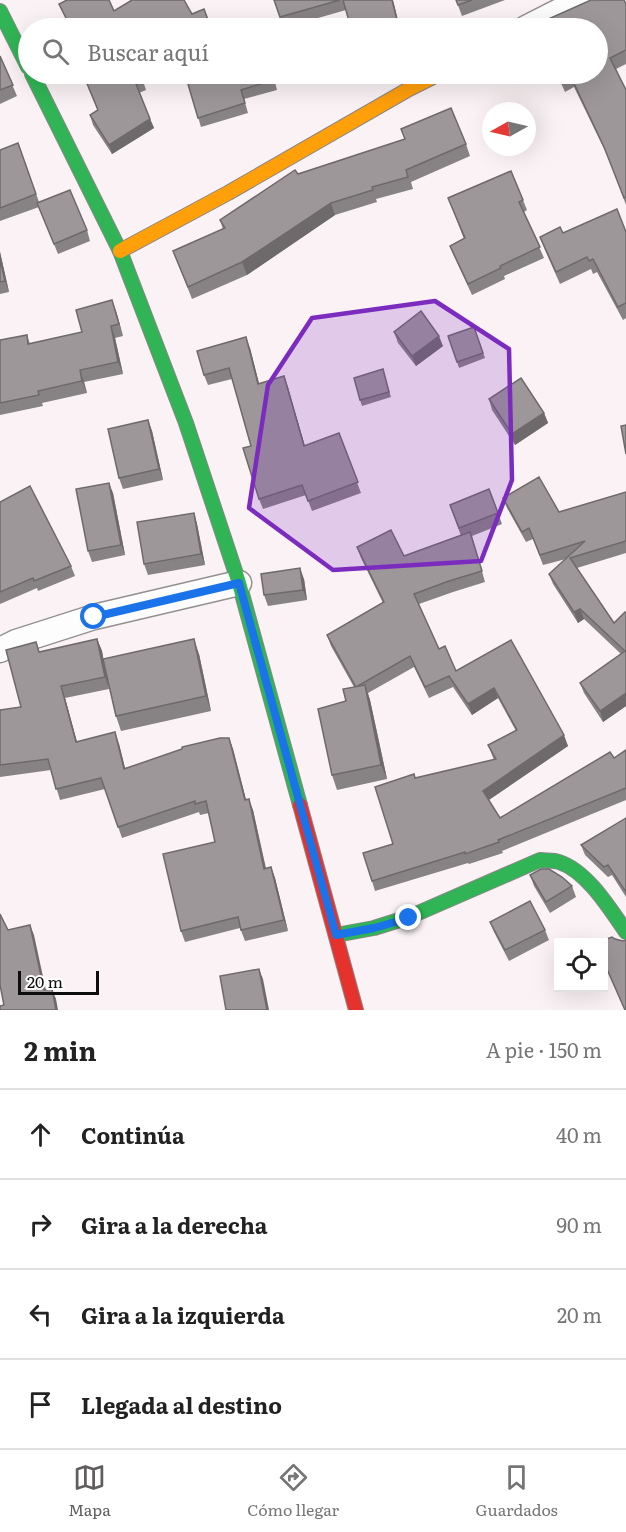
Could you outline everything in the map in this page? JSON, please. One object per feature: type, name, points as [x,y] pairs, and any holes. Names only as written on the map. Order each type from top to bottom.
[{"type":"street","points":[[546,18],[581,0]]},
{"type":"street","points":[[0,11],[18,47]]},
{"type":"street","points":[[37,84],[120,251],[186,423],[239,583],[356,1010]]},
{"type":"street","points":[[120,251],[228,193],[418,84]]},
{"type":"street","points":[[0,650],[16,642],[94,617],[239,583]]},
{"type":"street","points":[[336,935],[374,928],[409,918],[540,860],[559,862],[575,870],[605,903],[626,933]]},
{"type":"highlighted area","points":[[435,301],[509,349],[512,480],[481,561],[333,570],[249,508],[268,385],[312,318]]},
{"type":"building","points":[[67,0],[109,0],[114,11],[132,0],[184,0],[192,14],[204,9],[207,18],[66,18],[59,4]]},
{"type":"building","points":[[274,0],[340,0],[280,17]]},
{"type":"building","points":[[343,0],[392,0],[396,18],[348,18]]},
{"type":"building","points":[[456,0],[472,0],[458,5]]},
{"type":"building","points":[[591,0],[624,0],[626,4],[626,50],[610,58],[626,90],[626,197],[624,198],[604,147],[574,84],[608,84],[608,18],[550,18]]},
{"type":"building","points":[[0,56],[13,85],[0,90]]},
{"type":"building","points":[[87,84],[136,84],[150,119],[109,145],[90,115],[98,110]]},
{"type":"building","points":[[188,84],[260,84],[241,90],[245,103],[198,118]]},
{"type":"building","points":[[451,108],[466,144],[406,170],[408,177],[372,187],[373,190],[331,203],[242,262],[188,287],[173,251],[225,228],[220,220],[295,170],[298,174],[405,139],[401,129]]},
{"type":"building","points":[[18,143],[36,194],[0,208],[0,150]]},
{"type":"building","points":[[511,171],[523,200],[519,202],[540,247],[468,284],[450,246],[465,238],[448,198]]},
{"type":"building","points":[[70,190],[87,230],[54,244],[37,203]]},
{"type":"building","points":[[617,209],[626,232],[626,303],[618,307],[593,259],[589,261],[587,257],[556,272],[540,237],[560,227],[563,233]]},
{"type":"building","points":[[0,259],[5,281],[0,282]]},
{"type":"building","points":[[112,300],[119,324],[111,326],[118,362],[80,370],[82,381],[38,391],[39,395],[0,403],[0,340],[27,335],[28,344],[82,332],[76,310]]},
{"type":"building","points":[[421,311],[439,336],[412,356],[394,332]]},
{"type":"building","points":[[474,327],[483,353],[457,362],[448,336]]},
{"type":"building","points":[[246,337],[258,384],[284,376],[304,446],[339,433],[358,482],[308,501],[302,485],[259,499],[243,448],[251,446],[229,368],[204,375],[197,351]]},
{"type":"building","points":[[383,369],[389,392],[360,400],[354,378]]},
{"type":"building","points":[[521,378],[544,413],[512,434],[489,399]]},
{"type":"building","points":[[148,420],[159,469],[119,478],[108,429]]},
{"type":"building","points":[[626,425],[626,454],[621,426]]},
{"type":"building","points":[[539,477],[559,512],[626,492],[626,541],[570,558],[614,623],[626,613],[626,693],[600,711],[580,683],[625,651],[580,609],[574,612],[549,574],[585,541],[540,555],[529,528],[522,532],[503,498]]},
{"type":"building","points":[[109,483],[121,545],[88,551],[76,489]]},
{"type":"building","points":[[30,486],[71,566],[0,592],[0,502]]},
{"type":"building","points":[[489,489],[498,513],[459,528],[450,505]]},
{"type":"building","points":[[194,513],[201,554],[144,564],[137,522]]},
{"type":"building","points":[[391,530],[404,556],[470,532],[482,571],[414,594],[439,649],[445,646],[456,671],[511,640],[564,735],[483,791],[500,818],[610,752],[614,758],[626,750],[626,788],[498,840],[499,842],[372,881],[363,853],[393,844],[375,787],[414,774],[415,778],[496,759],[488,745],[517,730],[494,688],[468,704],[449,676],[425,687],[410,656],[356,687],[327,635],[384,602],[357,547]]},
{"type":"building","points":[[300,568],[303,590],[264,595],[261,574]]},
{"type":"building","points":[[97,639],[105,677],[61,686],[76,742],[115,732],[124,769],[182,749],[182,747],[229,738],[245,800],[249,799],[264,869],[271,867],[284,920],[241,930],[238,917],[181,931],[163,854],[215,842],[206,801],[195,804],[195,801],[118,827],[101,778],[56,789],[48,759],[0,765],[0,710],[21,707],[6,650],[36,642],[39,652]]},
{"type":"building","points":[[194,639],[206,696],[116,716],[103,659]]},
{"type":"building","points":[[365,685],[381,765],[332,775],[318,709],[346,701],[343,689]]},
{"type":"building","points":[[626,818],[626,892],[608,865],[604,867],[581,845]]},
{"type":"building","points":[[541,869],[549,869],[572,886],[546,902],[530,875]]},
{"type":"building","points":[[530,901],[545,930],[505,950],[490,922]]},
{"type":"building","points":[[0,914],[8,930],[30,925],[44,990],[52,989],[56,1010],[0,1010],[0,1006],[4,1005],[0,985]]},
{"type":"building","points":[[608,938],[626,940],[626,1010],[608,971]]},
{"type":"building","points":[[259,969],[267,1010],[226,1010],[220,976]]},
{"type":"traffic: fast","points":[[0,11],[18,47]]},
{"type":"traffic: fast","points":[[37,84],[120,251],[186,423],[239,583],[300,805]]},
{"type":"traffic: fast","points":[[336,935],[374,928],[409,917],[540,860],[559,862],[579,874],[597,892],[626,932]]},
{"type":"traffic: slow","points":[[120,251],[228,193],[419,84]]},
{"type":"traffic: jam","points":[[300,805],[356,1010]]},
{"type":"route","points":[[94,617],[239,583],[336,935],[374,928],[409,918]]}]
